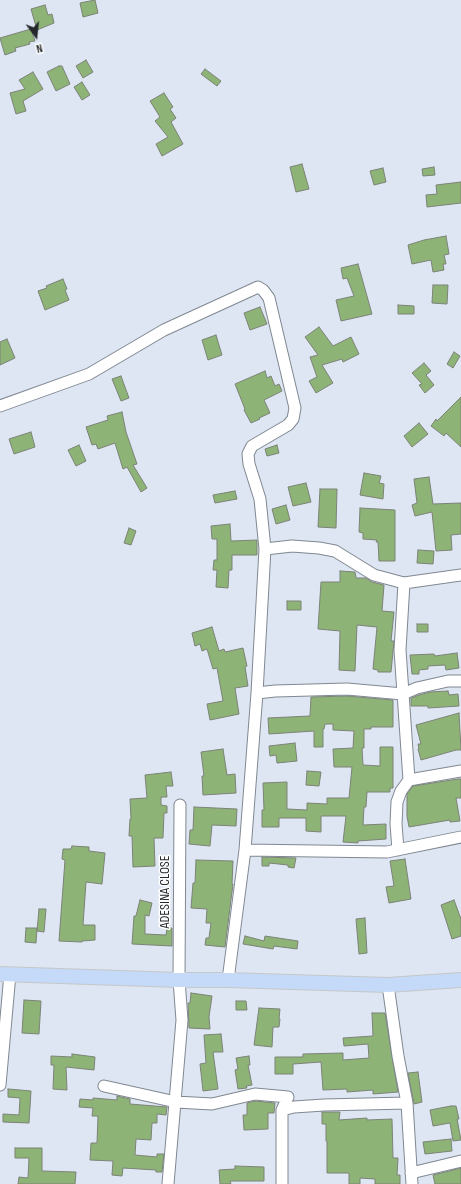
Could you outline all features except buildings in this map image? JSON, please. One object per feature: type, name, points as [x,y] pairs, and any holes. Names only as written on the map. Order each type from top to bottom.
[{"type":"main road","points":[[5,974],[388,986],[461,980]]},
{"type":"street","points":[[0,406],[89,374],[164,330],[258,287],[263,290],[268,298],[295,408],[293,419],[288,425],[252,446],[248,454],[249,464],[260,499],[265,549],[257,692],[245,850],[228,980]]},
{"type":"street","points":[[265,549],[292,546],[335,551],[374,575],[404,583],[461,575]]},
{"type":"street","points":[[398,850],[396,824],[397,802],[401,791],[409,780],[400,650],[404,583]]},
{"type":"street","points":[[257,692],[347,689],[403,694],[417,688],[448,681],[461,681]]},
{"type":"street","points":[[409,780],[461,771]]},
{"type":"street","name":"ADESINA CLOSE","points":[[168,1184],[182,1020],[179,980],[180,805]]},
{"type":"street","points":[[245,850],[386,852],[461,837]]},
{"type":"street","points":[[0,1085],[5,974]]},
{"type":"street","points":[[388,986],[398,1056],[407,1103],[412,1178],[461,1161]]},
{"type":"street","points":[[104,1086],[176,1102],[212,1104],[255,1094],[288,1097],[282,1110],[282,1184]]},
{"type":"street","points":[[282,1110],[294,1107],[324,1105],[407,1103]]}]
